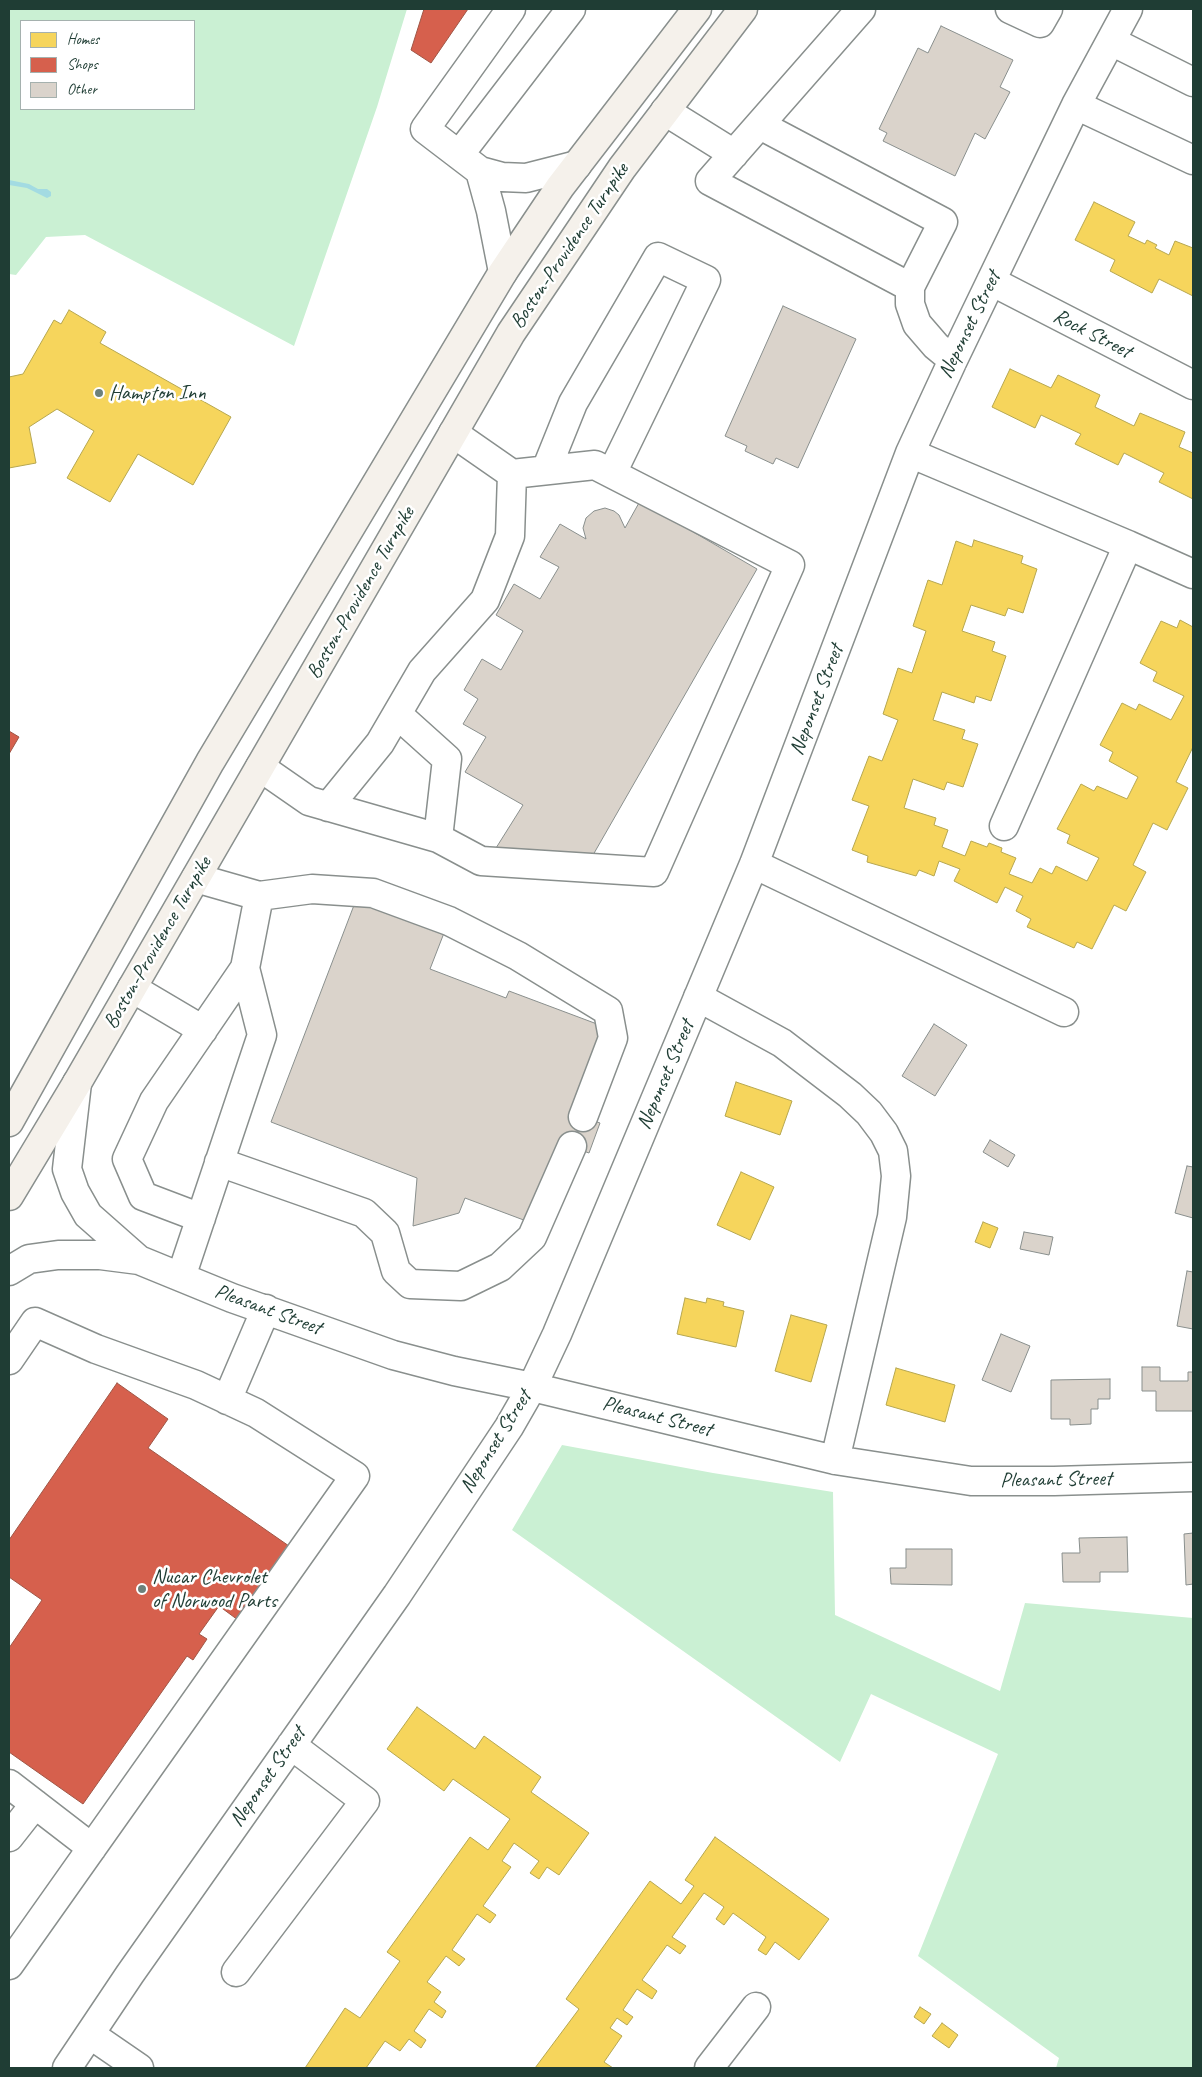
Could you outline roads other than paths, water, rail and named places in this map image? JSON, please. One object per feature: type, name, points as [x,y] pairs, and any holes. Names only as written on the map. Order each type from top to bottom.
[{"type":"main road","name":"Boston-Providence Turnpike","points":[[9,1122],[210,762],[503,272],[560,187],[697,9]]},
{"type":"main road","name":"Boston-Providence Turnpike","points":[[9,1196],[77,1083],[511,333],[622,168],[743,9]]},
{"type":"street","points":[[511,9],[425,129],[470,163],[502,177],[526,178],[577,165]]},
{"type":"street","points":[[470,163],[571,9]]},
{"type":"street","points":[[861,9],[710,181],[910,287]]},
{"type":"street","points":[[1010,9],[1040,24],[1048,9]]},
{"type":"street","name":"Neponset Street","points":[[67,2068],[91,2035],[130,1974],[402,1587],[509,1427],[532,1386],[558,1334],[754,864],[910,453],[1076,105],[1128,9]]},
{"type":"street","points":[[1112,41],[1193,82]]},
{"type":"street","points":[[1076,105],[1193,160]]},
{"type":"street","points":[[665,111],[734,154]]},
{"type":"street","points":[[760,125],[943,222],[910,287],[910,304],[917,324],[936,346],[953,360]]},
{"type":"street","points":[[470,163],[491,210],[503,272]]},
{"type":"street","points":[[546,470],[573,403],[658,257],[706,280],[612,473]]},
{"type":"street","name":"Rock Street","points":[[992,282],[1193,385]]},
{"type":"street","points":[[260,767],[309,801],[438,838],[481,861],[654,872],[790,565],[595,465],[512,474],[453,433]]},
{"type":"street","points":[[910,453],[1193,574]]},
{"type":"street","points":[[328,807],[380,743],[422,671],[486,600],[510,536],[512,474]]},
{"type":"street","points":[[1004,826],[1128,545]]},
{"type":"street","points":[[397,714],[447,759],[438,838]]},
{"type":"street","points":[[754,864],[1064,1012]]},
{"type":"street","points":[[196,878],[259,896],[312,889],[373,893],[449,921],[484,938],[518,956],[608,1011],[613,1038],[583,1117]]},
{"type":"street","points":[[201,1218],[144,1196],[127,1159],[154,1101],[245,968],[259,896]]},
{"type":"street","points":[[181,1277],[262,1035],[245,968]]},
{"type":"street","points":[[132,988],[203,1030]]},
{"type":"street","points":[[698,996],[782,1043],[850,1095],[869,1113],[884,1133],[893,1151],[896,1176],[892,1217],[835,1460]]},
{"type":"street","name":"Pleasant Street","points":[[77,1083],[67,1169],[75,1192],[88,1216],[139,1260]]},
{"type":"street","points":[[218,1162],[364,1213],[385,1234],[396,1272],[410,1284],[461,1286],[500,1267],[532,1237],[572,1146]]},
{"type":"street","name":"Pleasant Street","points":[[9,1271],[30,1260],[58,1255],[100,1255],[139,1260],[266,1310],[393,1355],[454,1371],[532,1386],[835,1460],[971,1481],[1054,1482],[1193,1477]]},
{"type":"street","points":[[228,1400],[266,1310]]},
{"type":"street","points":[[9,1360],[35,1322],[96,1349],[196,1385],[256,1413],[355,1476],[9,1965]]},
{"type":"street","points":[[236,1972],[365,1801],[291,1745]]},
{"type":"street","points":[[9,1784],[92,1848]]},
{"type":"street","points":[[9,1837],[35,1804]]},
{"type":"street","points":[[710,2068],[756,2007]]},
{"type":"street","points":[[91,2035],[139,2068]]},
{"type":"water","points":[[9,180],[29,184],[38,189],[47,189],[51,192],[51,196],[47,198],[27,188],[9,185]]},
{"type":"place","name":"Hampton Inn","points":[[99,393]]},
{"type":"place","name":"Nucar Chevrolet of Norwood Parts","points":[[142,1589]]}]
